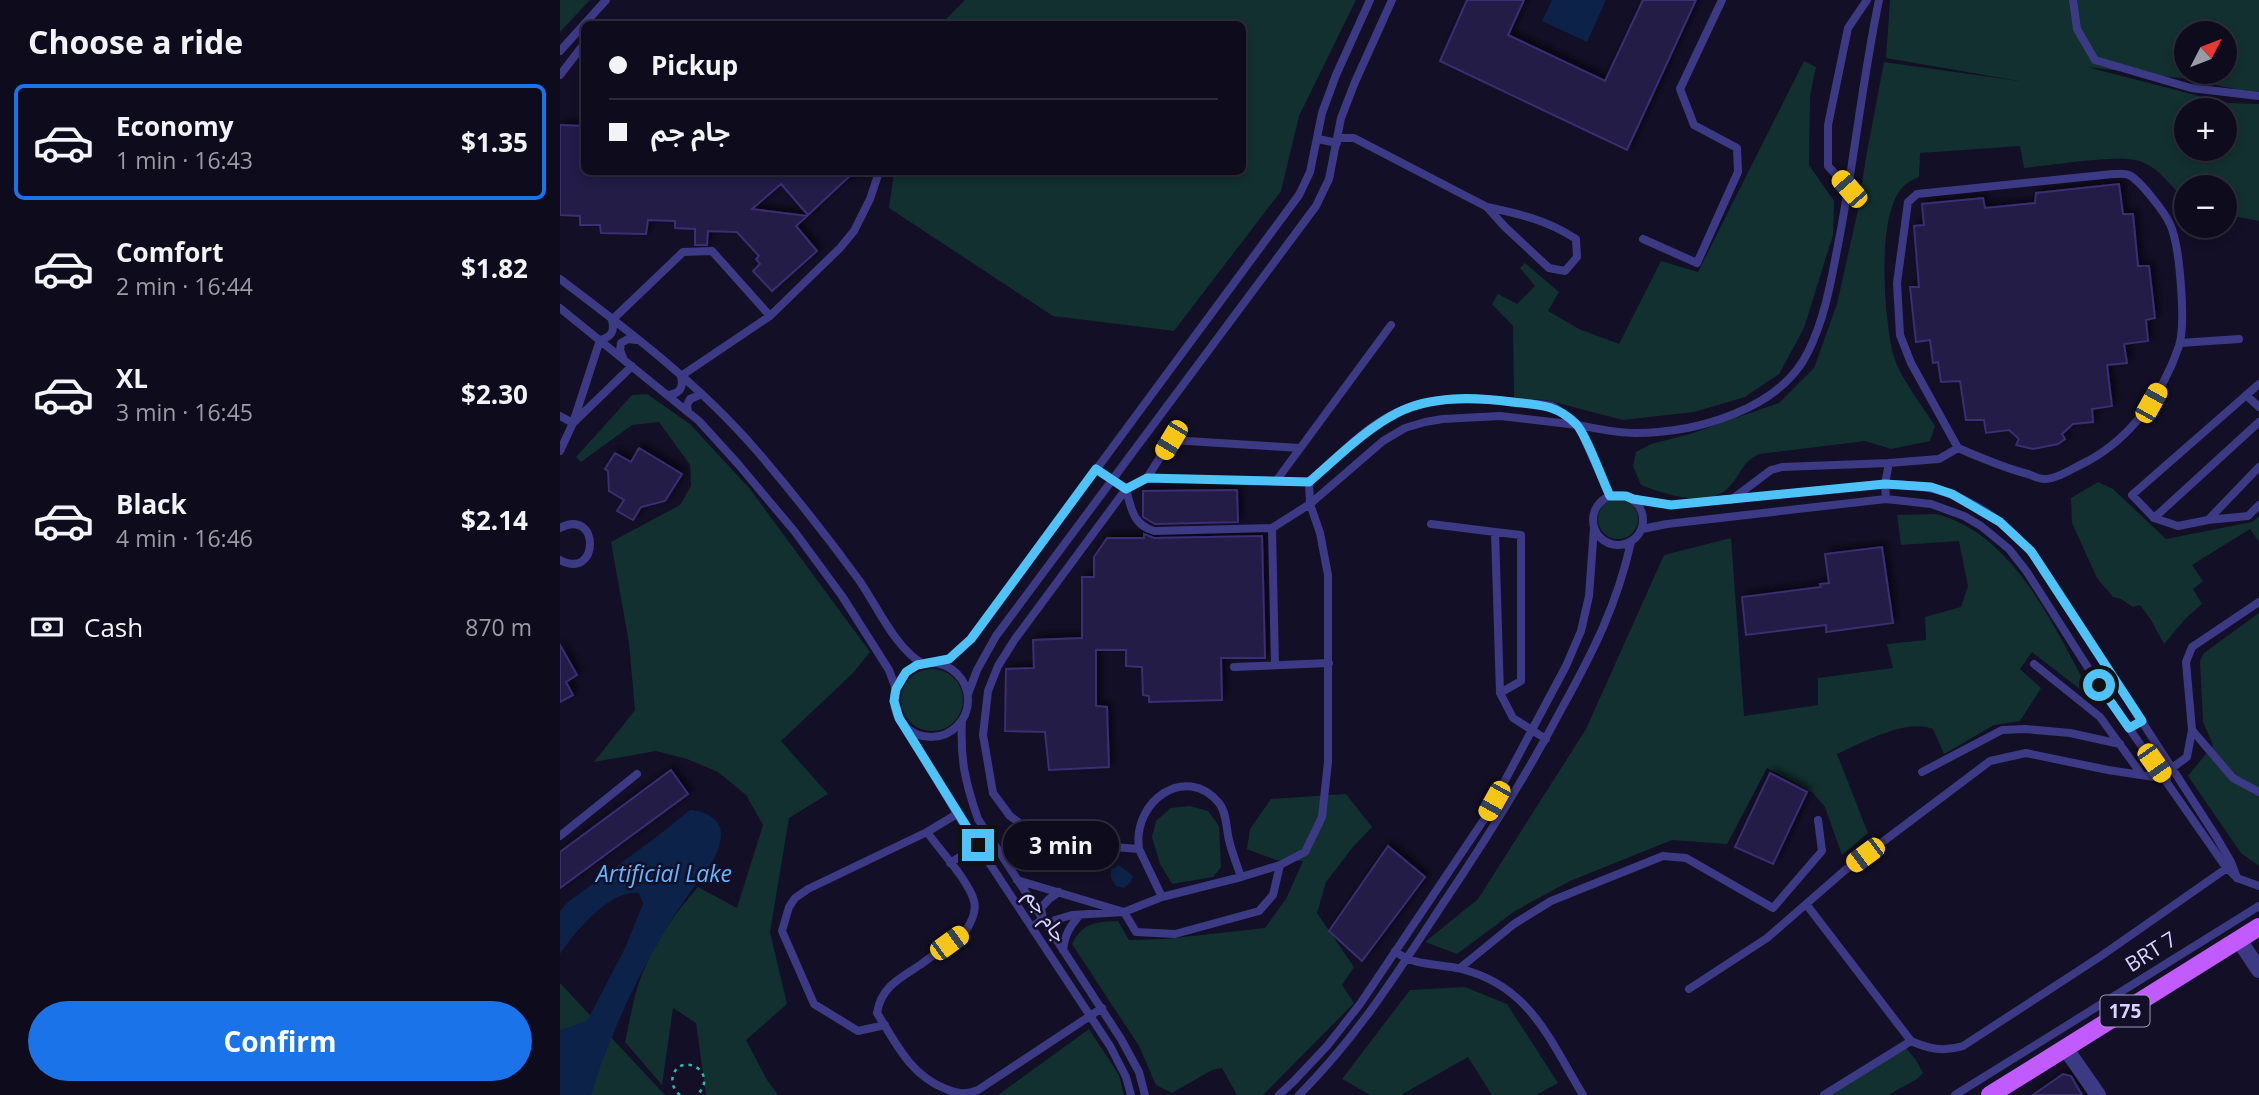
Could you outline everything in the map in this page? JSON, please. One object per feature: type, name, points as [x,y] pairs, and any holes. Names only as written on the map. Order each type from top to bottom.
[{"type":"main road","name":"175","points":[[1990,1095],[2259,927]]},
{"type":"street","points":[[2239,940],[2259,970]]},
{"type":"street","points":[[2066,1049],[2098,1095]]},
{"type":"lane","points":[[587,21],[606,0]]},
{"type":"lane","points":[[1370,0],[1322,113],[1310,172],[1299,195],[971,639],[949,659],[923,663],[906,672],[896,689],[894,701],[899,718],[915,733],[927,737],[939,736],[951,731],[962,720],[977,670],[996,636],[1316,206],[1329,179],[1342,118],[1355,82],[1392,0]]},
{"type":"lane","points":[[1643,239],[1696,263],[1738,172],[1737,148],[1694,125],[1680,89],[1721,0]]},
{"type":"lane","points":[[1849,189],[1828,166],[1828,125],[1848,28],[1867,0]]},
{"type":"lane","points":[[1096,469],[1126,489],[1133,515],[1144,529],[1272,528],[1310,504],[1383,441],[1405,428],[1443,419],[1500,416],[1633,433],[1689,427],[1752,407],[1776,392],[1795,371],[1808,353],[1819,324],[1828,295],[1849,189],[1879,0]]},
{"type":"lane","points":[[2073,0],[2077,29],[2095,60],[2190,88],[2259,96]]},
{"type":"lane","points":[[560,51],[581,28]]},
{"type":"lane","points":[[560,75],[581,48]]},
{"type":"lane","points":[[1318,139],[1338,141],[1354,138],[1487,207],[1555,225],[1576,239],[1577,257],[1565,271],[1549,268],[1487,207]]},
{"type":"lane","points":[[2113,174],[2129,175],[2143,188],[2170,223],[2182,306],[2180,343],[2168,373],[2151,403],[2131,428],[2099,454],[2066,472],[2044,479],[1958,449],[1911,363],[1900,335],[1897,283],[1908,202],[1917,194],[2113,174]]},
{"type":"lane","points":[[681,376],[770,316],[840,248],[854,231],[870,199],[878,175]]},
{"type":"lane","points":[[612,320],[683,251],[712,251],[770,316]]},
{"type":"lane","points":[[560,279],[715,404],[813,518],[906,651],[923,663]]},
{"type":"lane","points":[[560,308],[688,412],[722,447],[795,532],[865,631],[896,689]]},
{"type":"lane","points":[[600,340],[611,334],[614,328],[612,320]]},
{"type":"lane","points":[[1276,481],[1391,325]]},
{"type":"lane","points":[[624,359],[620,351],[621,343],[628,339],[636,340]]},
{"type":"lane","points":[[2180,343],[2239,339]]},
{"type":"lane","points":[[560,451],[573,423],[600,340]]},
{"type":"lane","points":[[573,423],[632,366]]},
{"type":"lane","points":[[667,395],[680,390],[683,384],[681,376]]},
{"type":"lane","points":[[2259,384],[2132,495],[2154,518],[2178,526],[2248,516],[2259,505]]},
{"type":"lane","points":[[688,412],[690,398],[702,394]]},
{"type":"lane","points":[[2246,395],[2259,407]]},
{"type":"lane","points":[[1139,849],[1061,843],[1029,830],[1010,816],[993,793],[982,735],[988,691],[998,666],[1126,489],[1147,478],[1309,482],[1363,435],[1398,412],[1417,405],[1460,398],[1553,407],[1578,425],[1610,496]]},
{"type":"lane","points":[[1500,416],[1502,400]]},
{"type":"lane","points":[[560,415],[573,423]]},
{"type":"lane","points":[[2154,518],[2259,422]]},
{"type":"lane","points":[[1147,478],[1171,440],[1300,448]]},
{"type":"lane","points":[[1730,500],[1771,470],[1782,467],[1939,459],[1958,449]]},
{"type":"lane","points":[[1886,499],[1885,484],[1889,463]]},
{"type":"lane","points":[[2208,520],[2259,467]]},
{"type":"lane","points":[[1049,930],[1055,920],[1124,912],[1162,897],[1280,865],[1305,852],[1322,817],[1328,762],[1328,575],[1320,533],[1310,504],[1309,482]]},
{"type":"lane","points":[[1279,1095],[1327,1045],[1360,1004],[1485,818],[1581,631],[1589,596],[1594,512],[1603,500],[1610,496],[1626,496],[1671,505],[1885,484],[1931,487],[1967,501],[2000,522],[2031,551],[2217,838],[2237,878]]},
{"type":"lane","points":[[1759,497],[1759,513]]},
{"type":"lane","points":[[1633,499],[1642,513],[1642,529]]},
{"type":"lane","points":[[1299,1095],[1342,1050],[1374,1007],[1497,823],[1603,632],[1615,601],[1631,542],[1642,529],[1886,499],[1931,504],[1964,516],[1998,538],[2017,558],[2129,728],[2227,868],[2237,878],[2259,886]]},
{"type":"lane","points":[[560,528],[569,524],[582,527],[591,544],[583,561],[570,564],[560,560]]},
{"type":"lane","points":[[1432,524],[1521,535],[1521,681],[1500,693]]},
{"type":"lane","points":[[1272,528],[1275,665]]},
{"type":"lane","points":[[1594,528],[1609,544],[1631,542]]},
{"type":"lane","points":[[1495,532],[1500,693],[1513,718],[1546,738]]},
{"type":"lane","points":[[2169,764],[2187,757],[2192,730],[2186,662],[2192,647],[2259,602]]},
{"type":"lane","points":[[2064,631],[2079,624]]},
{"type":"lane","points":[[936,663],[948,667],[958,675],[968,694]]},
{"type":"lane","points":[[1234,667],[1329,663]]},
{"type":"lane","points":[[2034,664],[2100,717],[2143,775]]},
{"type":"lane","name":"جام جم","points":[[962,720],[960,750],[966,784],[978,819],[1121,1039],[1139,1072],[1145,1095]]},
{"type":"lane","points":[[2129,728],[2142,721]]},
{"type":"lane","name":"جام جم","points":[[904,724],[957,814],[1110,1046],[1126,1077],[1131,1095]]},
{"type":"lane","points":[[1922,772],[2002,730],[2070,733],[2120,744]]},
{"type":"lane","points":[[2192,730],[2233,778],[2259,792]]},
{"type":"lane","points":[[1689,989],[1766,938],[1844,871],[1990,761],[2026,753],[2165,779],[2183,785]]},
{"type":"lane","points":[[560,836],[637,774]]},
{"type":"lane","points":[[1162,897],[1139,849],[1138,827],[1159,795],[1173,788],[1199,790],[1218,802],[1224,811],[1229,842],[1241,877]]},
{"type":"lane","points":[[885,1026],[858,1031],[814,1004],[782,931],[785,917],[795,898],[808,890],[927,832],[957,814]]},
{"type":"lane","points":[[1460,968],[1514,924],[1551,901],[1663,856],[1686,858],[1773,908],[1822,851],[1818,820]]},
{"type":"lane","points":[[927,832],[975,902],[971,923],[965,932],[898,978],[879,1001],[877,1013],[909,1064],[925,1079],[960,1094],[978,1090],[1102,1008]]},
{"type":"lane","points":[[950,863],[978,845]]},
{"type":"lane","points":[[1017,880],[1124,912],[1136,932],[1175,934],[1259,911],[1273,895],[1280,865]]},
{"type":"lane","points":[[1806,904],[1911,1041],[1929,1049],[1949,1050],[1963,1046],[2101,956],[2227,868]]},
{"type":"lane","points":[[1032,927],[1043,919],[1041,908],[1059,892]]},
{"type":"lane","name":"BRT 7","points":[[1955,1095],[2259,906]]},
{"type":"lane","points":[[1063,950],[1069,927],[1080,915]]},
{"type":"lane","points":[[1395,951],[1406,960],[1460,968],[1489,978],[1511,991],[1534,1014],[1583,1095]]},
{"type":"lane","points":[[1824,1095],[1911,1041]]},
{"type":"path","points":[[680,1095],[672,1082],[674,1074],[677,1069],[689,1065],[698,1068],[704,1077],[703,1088],[698,1095]]},
{"type":"green space","points":[[560,0],[590,0],[560,32]]},
{"type":"green space","points":[[965,0],[1356,0],[1299,116],[1281,191],[1174,331],[1053,316],[889,208],[894,175],[1246,175],[1246,21],[944,21]]},
{"type":"green space","points":[[1890,0],[2259,0],[2259,94],[2212,84],[2237,84],[2237,21],[2174,21],[2174,77],[2087,67],[2207,98],[2174,98],[2174,161],[2237,161],[2237,103],[2259,104],[2259,221],[2237,217],[2237,175],[2174,175],[2174,188],[2155,169],[2132,160],[2103,159],[2024,168],[2020,146],[1920,153],[1919,177],[1905,185],[1896,198],[1889,217],[1884,267],[1887,318],[1894,357],[1906,383],[1935,426],[1930,441],[1891,449],[1865,441],[1759,454],[1745,465],[1730,486],[1721,493],[1699,499],[1674,496],[1641,485],[1633,466],[1636,452],[1651,444],[1690,434],[1779,403],[1814,368],[1837,304],[1858,210],[1884,62],[2019,81],[1886,58]]},
{"type":"green space","points":[[1804,61],[1816,67],[1810,96],[1809,165],[1834,201],[1833,235],[1804,328],[1779,374],[1745,397],[1694,412],[1623,420],[1546,400],[1514,398],[1513,326],[1492,304],[1498,294],[1517,304],[1535,286],[1520,268],[1525,263],[1559,292],[1548,311],[1579,329],[1619,344],[1661,261],[1698,272]]},
{"type":"green space","points":[[647,394],[690,424],[750,489],[870,652],[853,673],[781,741],[828,794],[789,818],[770,932],[787,1004],[746,1040],[778,1095],[706,1095],[696,1023],[673,1008],[662,1085],[625,1042],[637,989],[662,935],[698,887],[737,908],[763,825],[746,795],[718,772],[687,759],[656,751],[594,762],[635,710],[629,643],[611,542],[680,505],[691,486],[690,465],[659,422],[632,425],[581,462],[576,457],[632,395]]},
{"type":"green space","points":[[2098,482],[2113,489],[2166,539],[2252,522],[2259,516],[2259,542],[2250,529],[2192,565],[2203,581],[2193,589],[2202,604],[2164,644],[2140,605],[2133,607],[2113,597],[2097,578],[2072,523],[2071,498]]},
{"type":"green space","points":[[1618,499],[1632,505],[1638,519],[1632,533],[1618,539],[1604,533],[1598,519],[1604,505]]},
{"type":"green space","points":[[1936,514],[1964,525],[1989,542],[2011,564],[2049,617],[2094,700],[2032,652],[2020,669],[2041,688],[2020,721],[1994,725],[1944,754],[1933,729],[1922,726],[1884,733],[1837,754],[1868,833],[1842,855],[1825,807],[1813,793],[1767,768],[1727,844],[1672,840],[1570,881],[1515,911],[1457,954],[1425,942],[1478,899],[1586,729],[1664,555],[1731,538],[1744,716],[1818,705],[1818,678],[1893,668],[1887,644],[1926,640],[1925,617],[1961,607],[1968,586],[1959,541],[1901,545],[1897,515]]},
{"type":"green space","points":[[2259,613],[2259,866],[2241,853],[2188,776],[2213,745],[2203,722],[2200,661],[2204,653]]},
{"type":"green space","points":[[926,669],[938,669],[954,678],[961,688],[961,712],[954,722],[938,731],[926,731],[915,726],[906,717],[901,706],[901,694],[906,683],[915,674]]},
{"type":"green space","points":[[1346,794],[1372,827],[1326,882],[1317,913],[1354,967],[1342,985],[1354,1003],[1263,1095],[1237,1095],[1222,1068],[1212,1070],[1172,1093],[1156,1085],[1139,1046],[1072,944],[1076,937],[1091,925],[1118,921],[1129,940],[1165,939],[1265,928],[1286,899],[1303,861],[1276,860],[1247,849],[1250,829],[1271,799]]},
{"type":"green space","points":[[1190,806],[1208,811],[1219,826],[1221,867],[1213,877],[1172,884],[1160,864],[1152,837],[1156,821],[1171,808]]},
{"type":"green space","points":[[560,983],[665,1095],[560,1095]]},
{"type":"green space","points":[[1465,987],[1507,1004],[1558,1083],[1536,1095],[1492,1095],[1468,1057],[1401,1095],[1370,1095],[1342,1079],[1410,990]]},
{"type":"green space","points":[[1089,1029],[1119,1075],[1124,1095],[998,1095]]},
{"type":"green space","points":[[1906,1048],[1923,1073],[1917,1079],[1888,1095],[1822,1095]]},
{"type":"water","points":[[1552,0],[1606,0],[1587,42],[1542,21]]},
{"type":"water","name":"Artificial Lake","points":[[690,810],[705,813],[718,823],[721,833],[718,849],[705,873],[674,916],[632,991],[591,1095],[560,1095],[560,1030],[587,1021],[625,948],[643,904],[639,893],[628,894],[605,905],[584,924],[560,954],[560,911],[568,902]]},
{"type":"water","points":[[1119,865],[1133,876],[1124,888],[1116,886],[1111,878],[1111,870]]},
{"type":"building","points":[[1467,0],[1524,0],[1508,35],[1605,81],[1643,0],[1696,0],[1627,150],[1440,61]]},
{"type":"building","points":[[560,125],[581,126],[581,175],[851,175],[808,215],[781,184],[752,209],[807,216],[796,226],[817,251],[772,291],[753,271],[760,264],[756,259],[759,256],[737,232],[708,231],[707,245],[695,245],[695,229],[675,228],[675,221],[648,220],[646,234],[601,233],[600,225],[580,225],[580,216],[560,215]]},
{"type":"building","points":[[2119,184],[2123,214],[2133,214],[2138,266],[2149,266],[2155,318],[2146,320],[2148,341],[2124,344],[2127,363],[2107,365],[2112,406],[2092,409],[2093,422],[2073,424],[2062,434],[2065,439],[2058,444],[2033,449],[2016,445],[2019,439],[2009,430],[1986,433],[1984,420],[1966,420],[1960,381],[1941,382],[1938,362],[1933,363],[1930,340],[1916,342],[1910,287],[1919,287],[1914,226],[1924,225],[1922,204],[1983,198],[1985,208],[2035,203],[2036,193]]},
{"type":"building","points":[[639,448],[682,474],[665,501],[641,507],[633,520],[617,511],[624,500],[609,491],[608,471],[605,469],[615,453],[631,462]]},
{"type":"building","points":[[1237,490],[1238,522],[1155,524],[1143,517],[1143,491]]},
{"type":"building","points":[[1144,534],[1154,538],[1262,536],[1265,658],[1221,658],[1222,700],[1149,702],[1149,696],[1143,695],[1142,667],[1126,666],[1126,650],[1096,650],[1096,706],[1107,707],[1109,767],[1049,770],[1045,732],[1005,731],[1006,669],[1034,668],[1033,640],[1082,638],[1082,577],[1094,577],[1094,557],[1107,538],[1144,538]]},
{"type":"building","points":[[1882,547],[1893,623],[1826,632],[1826,625],[1746,635],[1742,597],[1821,587],[1820,584],[1829,583],[1825,554]]},
{"type":"building","points":[[560,645],[577,675],[566,682],[573,695],[560,702]]},
{"type":"building","points":[[671,770],[688,794],[560,888],[560,852]]},
{"type":"building","points":[[1770,773],[1807,792],[1773,864],[1735,847]]},
{"type":"building","points":[[1388,846],[1425,877],[1362,961],[1329,931]]},
{"type":"building","points":[[2063,1074],[2071,1076],[2082,1095],[2033,1095]]},
{"type":"route","points":[[978,845],[899,718],[894,701],[898,682],[906,672],[917,665],[949,659],[960,651],[1096,469],[1126,489],[1147,478],[1309,482],[1378,424],[1398,412],[1440,400],[1502,400],[1553,407],[1578,425],[1610,496],[1626,496],[1671,505],[1885,484],[1931,487],[1952,494],[2000,522],[2031,551],[2142,721],[2129,728],[2099,685]]}]
